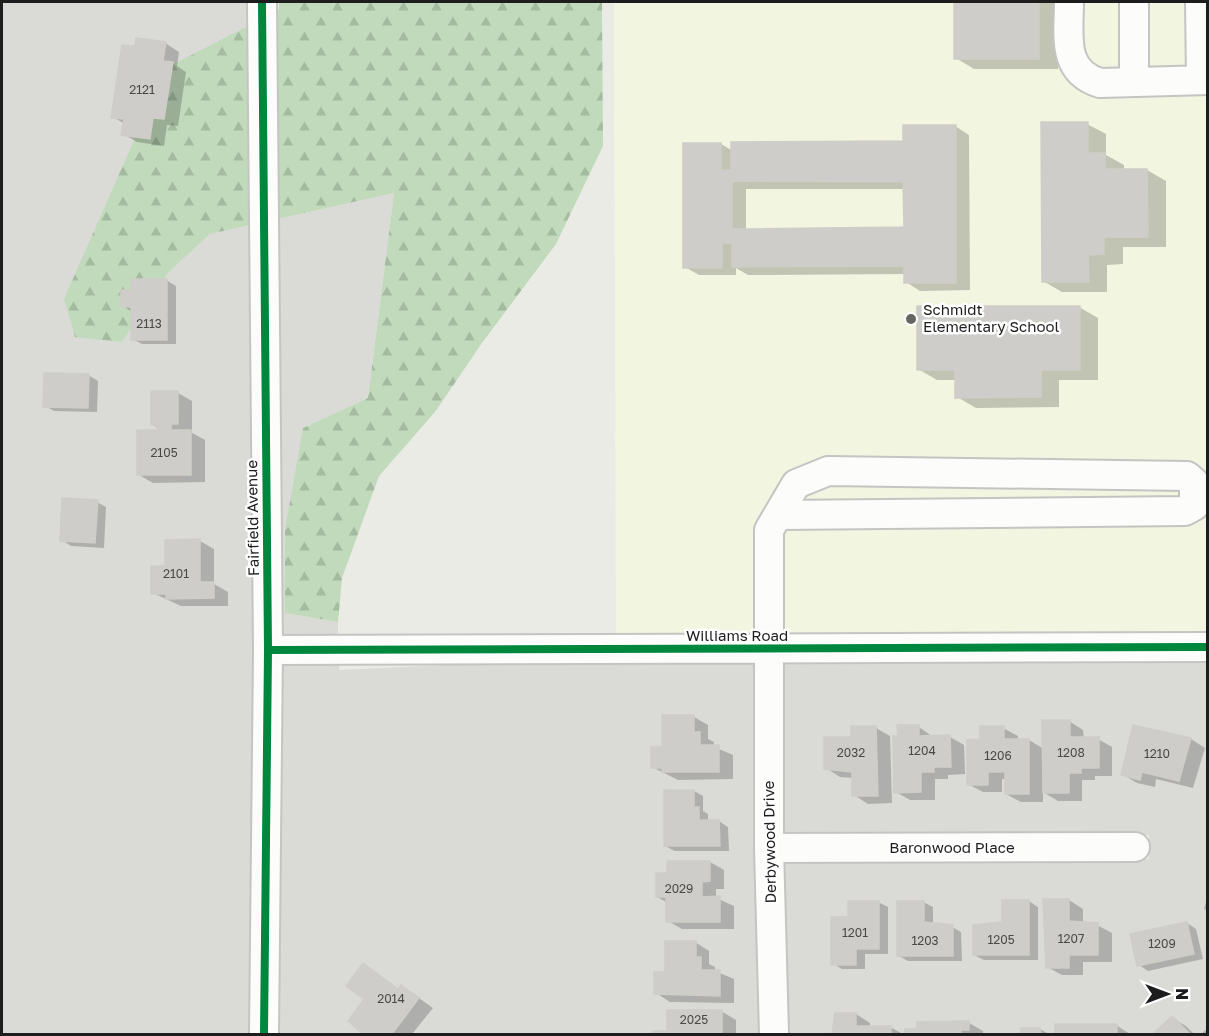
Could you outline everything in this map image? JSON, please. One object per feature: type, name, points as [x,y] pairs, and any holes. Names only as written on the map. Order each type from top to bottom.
[{"type":"street","name":"Fairfield Avenue","points":[[262,2],[267,650],[264,1035]]},
{"type":"street","points":[[1069,2],[1069,49],[1076,70],[1087,79],[1100,82],[1204,80],[1200,2]]},
{"type":"street","points":[[1134,2],[1134,81]]},
{"type":"street","name":"Derbywood Drive","points":[[774,1035],[769,848],[769,530],[780,515],[796,484],[828,471],[1187,476],[1194,482],[1194,506],[1185,512],[780,515]]},
{"type":"street","name":"Williams Road","points":[[267,650],[1208,647]]},
{"type":"street","name":"Baronwood Place","points":[[769,848],[1135,847]]},
{"type":"shaded area","points":[[2,2],[248,2],[248,26],[227,38],[83,259],[64,299],[122,342],[168,273],[210,234],[250,225],[254,650],[250,1034],[2,1034]]},
{"type":"shaded area","name":"Schmidt Elementary School","points":[[614,2],[1207,2],[1207,636],[616,640]]},
{"type":"shaded area","points":[[394,193],[368,398],[303,428],[286,613],[338,622],[338,638],[281,638],[277,219]]},
{"type":"shaded area","points":[[1207,660],[1207,1034],[788,1034],[783,860],[1149,859],[1149,835],[783,836],[782,662]]},
{"type":"shaded area","points":[[281,662],[339,662],[339,670],[512,662],[755,662],[755,860],[760,1034],[278,1034]]},
{"type":"green space","points":[[279,2],[602,2],[603,146],[556,244],[482,343],[435,412],[379,476],[342,578],[338,622],[285,613],[285,530],[303,428],[368,398],[394,193],[277,219],[275,11],[279,9]]},
{"type":"green space","points":[[248,26],[250,225],[210,234],[168,273],[122,342],[75,337],[64,299],[166,68]]},
{"type":"building","points":[[954,2],[1039,2],[1039,59],[954,59]]},
{"type":"building","points":[[136,38],[166,42],[163,61],[173,62],[164,119],[153,118],[150,139],[121,135],[124,119],[111,118],[122,45],[135,46]]},
{"type":"building","points":[[1041,122],[1088,122],[1088,153],[1105,153],[1105,169],[1147,169],[1148,237],[1104,237],[1104,254],[1088,255],[1089,282],[1042,282]]},
{"type":"building","points":[[903,125],[956,125],[956,283],[904,283],[904,266],[732,267],[732,243],[722,243],[722,268],[683,268],[683,143],[721,143],[721,170],[731,170],[731,142],[903,141]],"holes":[[[732,181],[903,182],[904,227],[732,229]]]},
{"type":"building","points":[[131,279],[167,279],[167,340],[131,340],[131,307],[121,307],[121,290],[131,290]]},
{"type":"building","points":[[917,306],[1080,306],[1080,370],[1041,370],[1041,397],[955,398],[955,370],[917,370]]},
{"type":"building","points":[[44,373],[89,374],[88,408],[43,407]]},
{"type":"building","points":[[151,391],[178,391],[178,424],[171,424],[171,430],[191,430],[191,475],[137,475],[137,430],[157,430],[157,425],[151,425]]},
{"type":"building","points":[[62,498],[98,500],[95,543],[60,541]]},
{"type":"building","points":[[200,539],[200,582],[214,582],[214,598],[166,599],[166,594],[151,594],[151,566],[165,566],[165,540]]},
{"type":"building","points":[[662,715],[694,715],[694,732],[700,732],[700,745],[719,745],[719,772],[662,772],[662,768],[651,768],[651,747],[662,747]]},
{"type":"building","points":[[1042,720],[1070,720],[1070,737],[1099,737],[1099,768],[1081,768],[1081,773],[1069,773],[1069,793],[1043,793]]},
{"type":"building","points":[[897,725],[919,725],[919,736],[950,735],[951,767],[934,767],[934,772],[921,772],[921,792],[894,793],[893,736],[898,736]]},
{"type":"building","points":[[1133,725],[1191,738],[1179,781],[1142,772],[1140,780],[1121,775]]},
{"type":"building","points":[[851,726],[876,726],[878,796],[852,796],[852,772],[824,769],[824,737],[851,737]]},
{"type":"building","points":[[980,726],[1004,726],[1004,739],[1029,739],[1029,794],[1005,794],[1005,772],[988,772],[988,785],[967,785],[967,740],[980,739]]},
{"type":"building","points":[[664,790],[694,790],[694,807],[699,807],[699,820],[719,820],[720,846],[664,846]]},
{"type":"building","points":[[667,861],[710,861],[710,881],[702,882],[702,897],[720,896],[720,922],[666,922],[666,897],[656,897],[656,873],[667,873]]},
{"type":"building","points":[[1043,899],[1069,899],[1069,921],[1098,923],[1098,955],[1069,955],[1069,968],[1046,968]]},
{"type":"building","points":[[1002,900],[1029,900],[1029,955],[973,955],[973,925],[1002,922]]},
{"type":"building","points":[[848,901],[879,901],[879,949],[856,949],[856,965],[831,965],[831,917],[848,917]]},
{"type":"building","points":[[897,901],[924,901],[924,922],[953,925],[953,956],[897,956]]},
{"type":"building","points":[[1187,922],[1194,954],[1137,966],[1130,934]]},
{"type":"building","points":[[665,941],[696,941],[696,957],[701,957],[701,970],[720,970],[720,996],[654,994],[654,972],[665,972]]},
{"type":"building","points":[[363,963],[398,989],[401,985],[419,998],[392,1034],[363,1034],[348,1021],[364,999],[346,986]]},
{"type":"building","points":[[667,1010],[722,1010],[722,1034],[653,1034],[653,1031],[667,1031]]},
{"type":"building","points":[[835,1013],[856,1013],[856,1026],[891,1026],[891,1034],[832,1034]]},
{"type":"building","points":[[1172,1016],[1190,1034],[1153,1034]]},
{"type":"building","points":[[969,1021],[969,1030],[961,1030],[961,1034],[905,1034],[905,1029],[917,1029],[917,1022]]},
{"type":"building","points":[[1055,1024],[1117,1024],[1117,1034],[1055,1034]]},
{"type":"building","points":[[1021,1028],[1040,1028],[1041,1034],[1021,1034]]},
{"type":"cycle path","points":[[262,2],[268,650],[264,1034]]},
{"type":"cycle path","points":[[268,650],[1208,647]]},
{"type":"place","name":"Schmidt Elementary School","points":[[911,319]]}]
